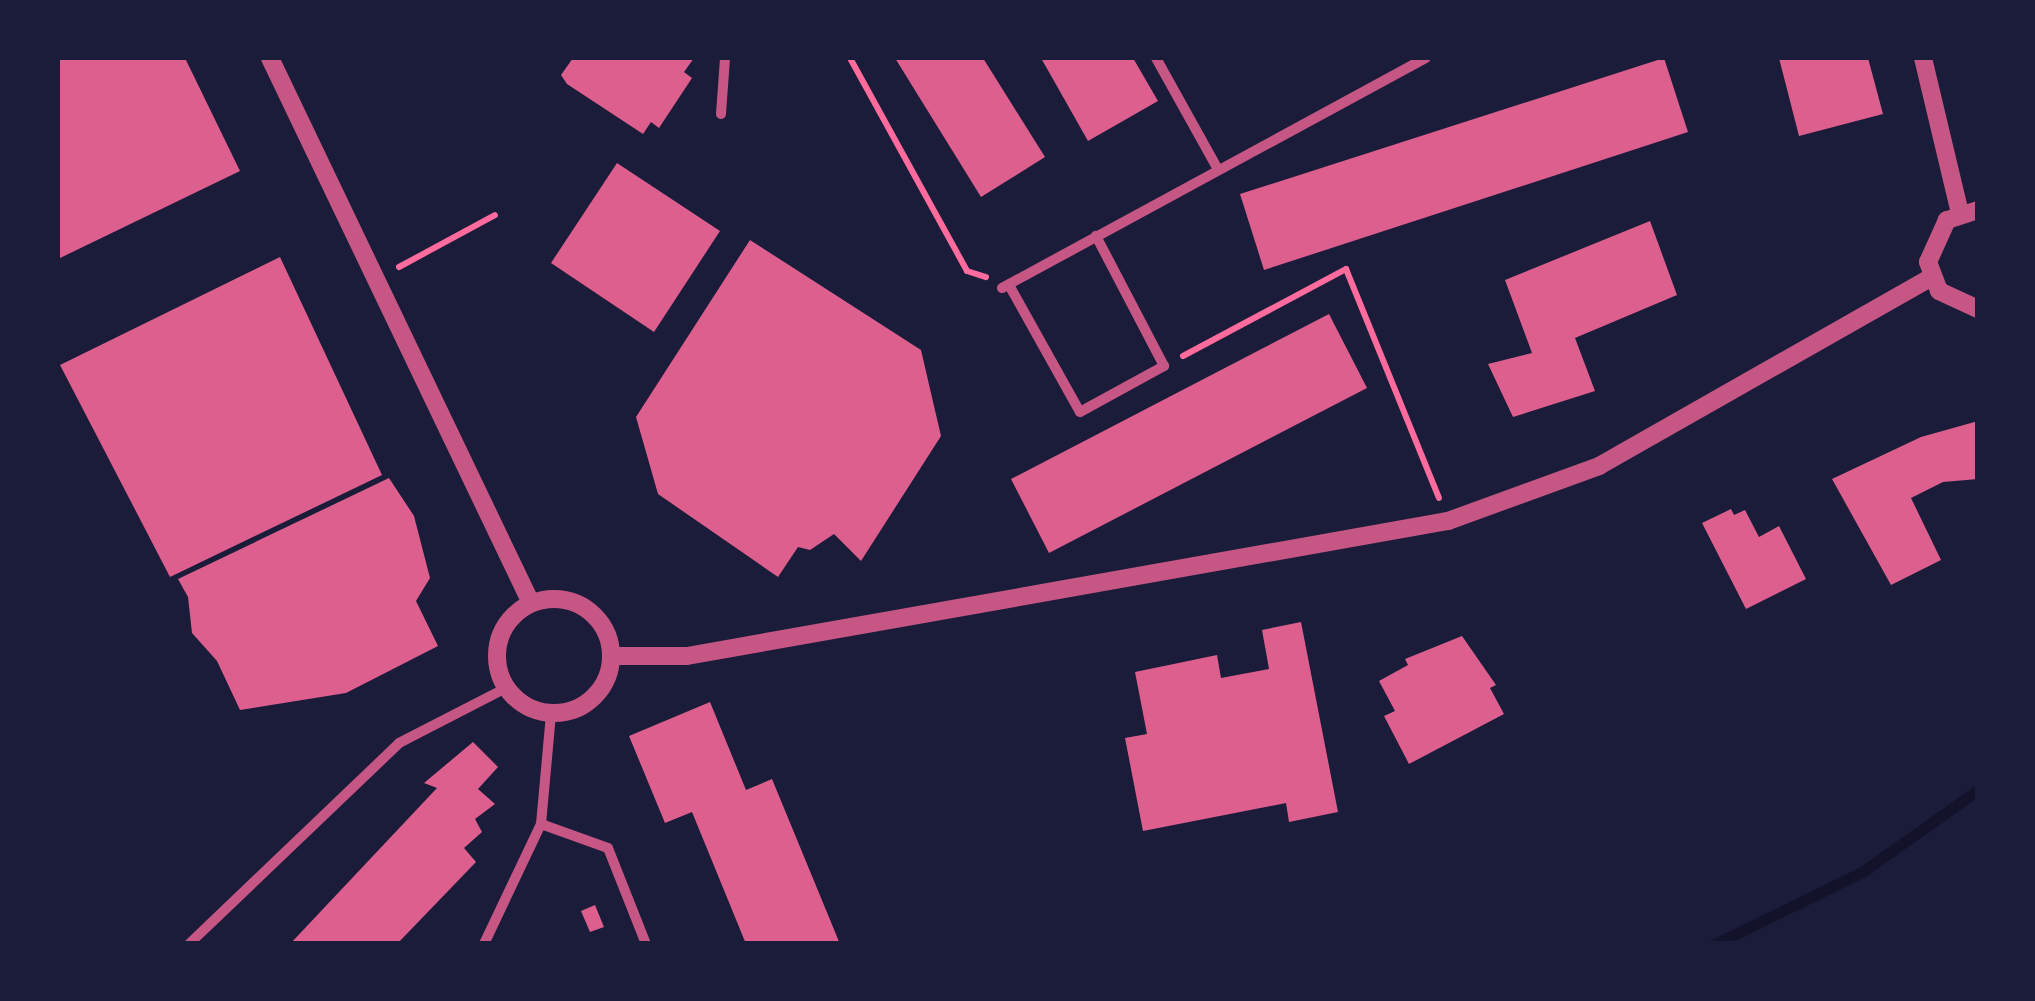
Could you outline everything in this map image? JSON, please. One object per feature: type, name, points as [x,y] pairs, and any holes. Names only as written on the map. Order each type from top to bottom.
[{"type":"street","points":[[270,58],[531,603]]},
{"type":"street","points":[[721,114],[726,58]]},
{"type":"street","points":[[1156,58],[1216,166]]},
{"type":"street","points":[[1096,236],[1164,366],[1080,412],[1006,286],[1216,166],[1426,58]]},
{"type":"street","points":[[1923,58],[1969,211],[1946,220],[1930,246],[1932,277],[1951,301],[1978,308]]},
{"type":"street","points":[[611,656],[687,656],[1448,521],[1598,466],[1932,277]]},
{"type":"street","points":[[568,600],[586,608],[608,638],[611,656],[600,691],[569,712],[551,714],[518,701],[506,688],[499,639],[531,603],[568,600]]},
{"type":"street","points":[[188,944],[399,743],[506,688]]},
{"type":"street","points":[[484,944],[541,824],[551,714]]},
{"type":"street","points":[[541,824],[608,848],[646,944]]},
{"type":"path","points":[[850,58],[966,271],[1006,286]]},
{"type":"path","points":[[378,278],[495,215]]},
{"type":"path","points":[[1164,366],[1346,268],[1448,521]]},
{"type":"building","points":[[58,58],[185,58],[240,171],[58,259]]},
{"type":"building","points":[[573,58],[694,58],[684,72],[692,78],[659,128],[651,122],[643,134],[567,84],[561,75]]},
{"type":"building","points":[[895,58],[983,58],[1045,157],[981,197]]},
{"type":"building","points":[[1041,58],[1133,58],[1158,101],[1088,141]]},
{"type":"building","points":[[1664,58],[1688,132],[1264,270],[1240,194]]},
{"type":"building","points":[[1779,58],[1868,58],[1883,114],[1799,136]]},
{"type":"building","points":[[617,163],[720,231],[654,332],[551,263]]},
{"type":"building","points":[[1650,221],[1677,295],[1575,338],[1595,391],[1513,417],[1488,364],[1532,353],[1505,280]]},
{"type":"building","points":[[750,240],[921,350],[941,436],[861,561],[834,534],[810,550],[798,547],[778,577],[658,494],[636,417]]},
{"type":"building","points":[[280,257],[382,475],[170,577],[60,365]]},
{"type":"building","points":[[1329,314],[1367,388],[1049,553],[1011,479]]},
{"type":"building","points":[[1978,421],[1978,479],[1943,482],[1911,498],[1941,560],[1891,585],[1832,479],[1921,437]]},
{"type":"building","points":[[389,478],[414,516],[430,578],[416,601],[438,646],[346,693],[240,710],[217,661],[192,633],[188,597],[178,579]]},
{"type":"building","points":[[1731,509],[1734,515],[1745,510],[1759,537],[1779,526],[1806,579],[1746,609],[1702,523]]},
{"type":"building","points":[[1301,622],[1338,812],[1289,822],[1286,803],[1143,831],[1125,738],[1147,734],[1135,672],[1217,655],[1221,678],[1269,669],[1262,630]]},
{"type":"building","points":[[1462,636],[1496,685],[1490,688],[1504,714],[1409,764],[1384,716],[1395,711],[1379,681],[1408,665],[1405,659]]},
{"type":"building","points":[[710,702],[746,790],[772,779],[840,944],[746,944],[692,812],[665,823],[629,736]]},
{"type":"building","points":[[473,742],[498,767],[478,789],[495,804],[475,819],[482,832],[464,848],[476,862],[397,944],[290,944],[437,788],[424,783]]},
{"type":"building","points":[[595,905],[604,927],[590,932],[581,911]]},
{"type":"waterway","points":[[1715,944],[1862,872],[1978,790]]}]
